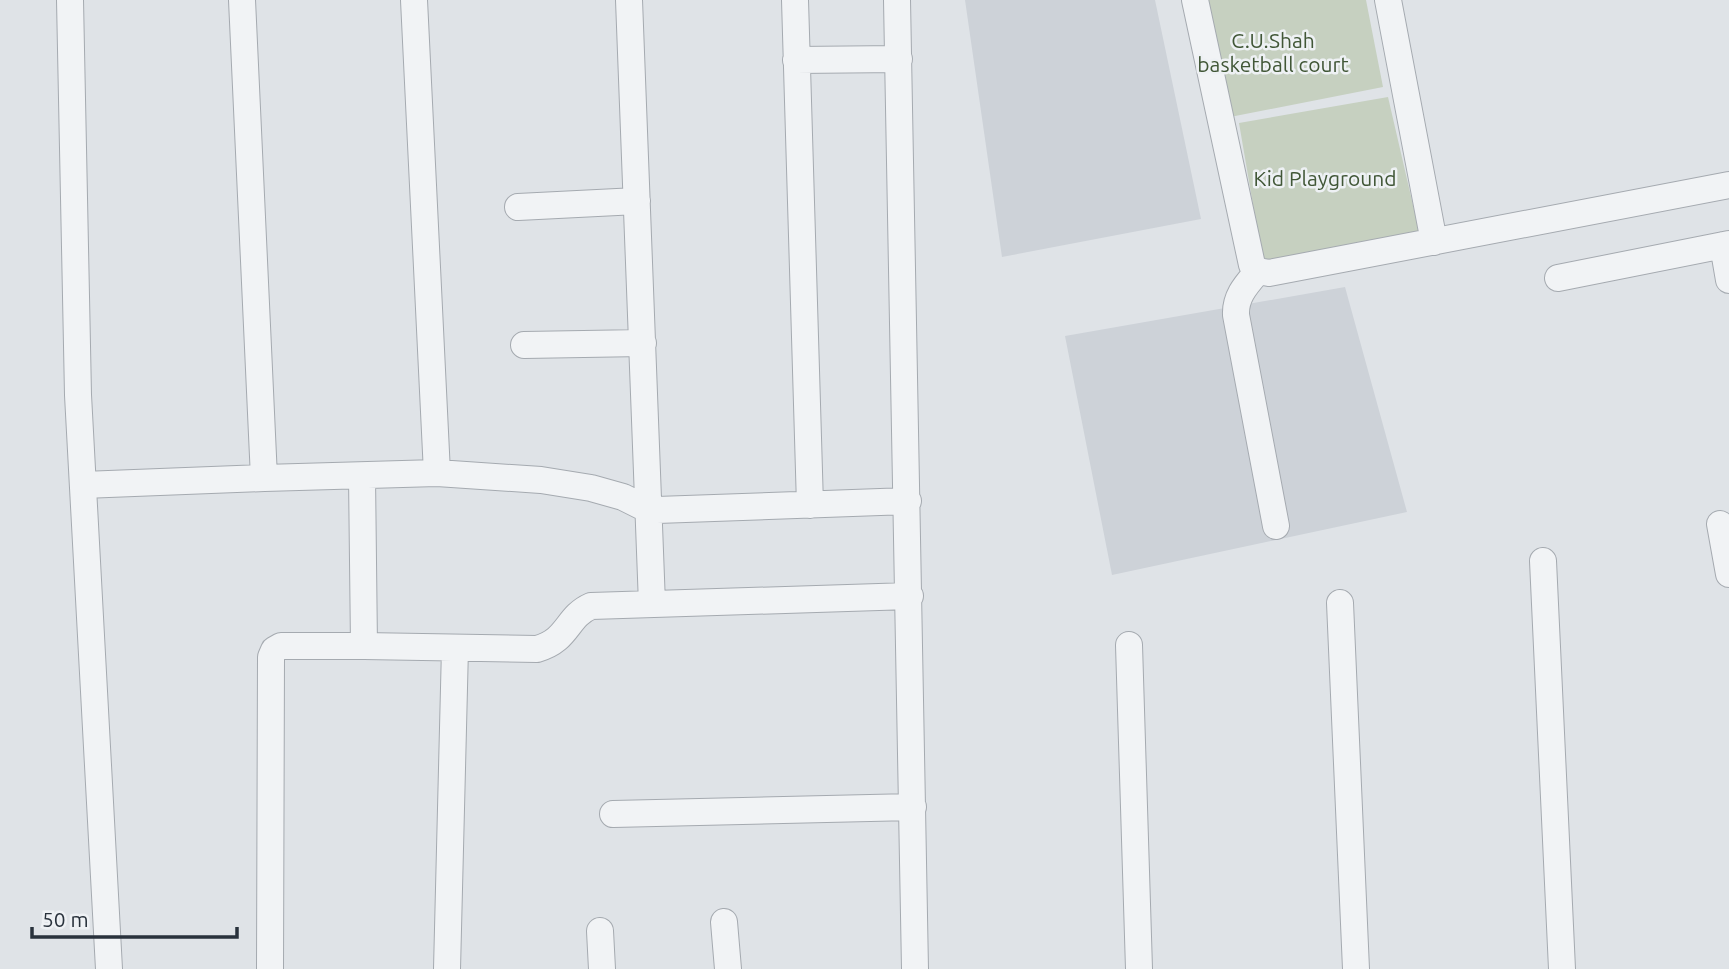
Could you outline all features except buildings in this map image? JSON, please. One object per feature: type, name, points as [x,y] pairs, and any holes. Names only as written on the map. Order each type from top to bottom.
[{"type":"street","points":[[70,0],[78,395],[109,969]]},
{"type":"street","points":[[242,0],[264,478]]},
{"type":"street","points":[[414,0],[437,473]]},
{"type":"street","points":[[629,0],[652,604]]},
{"type":"street","points":[[794,0],[810,505]]},
{"type":"street","points":[[897,0],[915,969]]},
{"type":"street","points":[[1195,0],[1252,265],[1258,271],[1269,273],[1729,184]]},
{"type":"street","points":[[1388,0],[1434,242]]},
{"type":"street","points":[[796,60],[899,59]]},
{"type":"street","points":[[518,207],[637,201]]},
{"type":"street","points":[[1558,278],[1726,245],[1729,280]]},
{"type":"street","points":[[1258,271],[1242,291],[1235,307],[1276,526]]},
{"type":"street","points":[[524,345],[643,344]]},
{"type":"street","points":[[83,485],[437,473],[541,480],[591,488],[657,510],[908,501]]},
{"type":"street","points":[[362,475],[364,646]]},
{"type":"street","points":[[1720,524],[1729,574]]},
{"type":"street","points":[[1543,561],[1562,969]]},
{"type":"street","points":[[270,969],[271,657],[274,650],[281,646],[537,649],[561,638],[578,614],[591,606],[909,596]]},
{"type":"street","points":[[1340,603],[1356,969]]},
{"type":"street","points":[[1129,645],[1139,969]]},
{"type":"street","points":[[447,969],[455,648]]},
{"type":"street","points":[[613,814],[913,807]]},
{"type":"street","points":[[724,922],[728,969]]},
{"type":"street","points":[[600,931],[602,969]]},
{"type":"shaded area","points":[[965,0],[1155,0],[1201,219],[1002,257]]},
{"type":"shaded area","points":[[1345,287],[1407,512],[1112,575],[1065,336]]},
{"type":"green space","name":"C.U.Shah basketball court","points":[[1205,0],[1366,0],[1383,87],[1230,117]]},
{"type":"green space","name":"Kid Playground","points":[[1388,97],[1419,231],[1263,263],[1239,123]]}]
